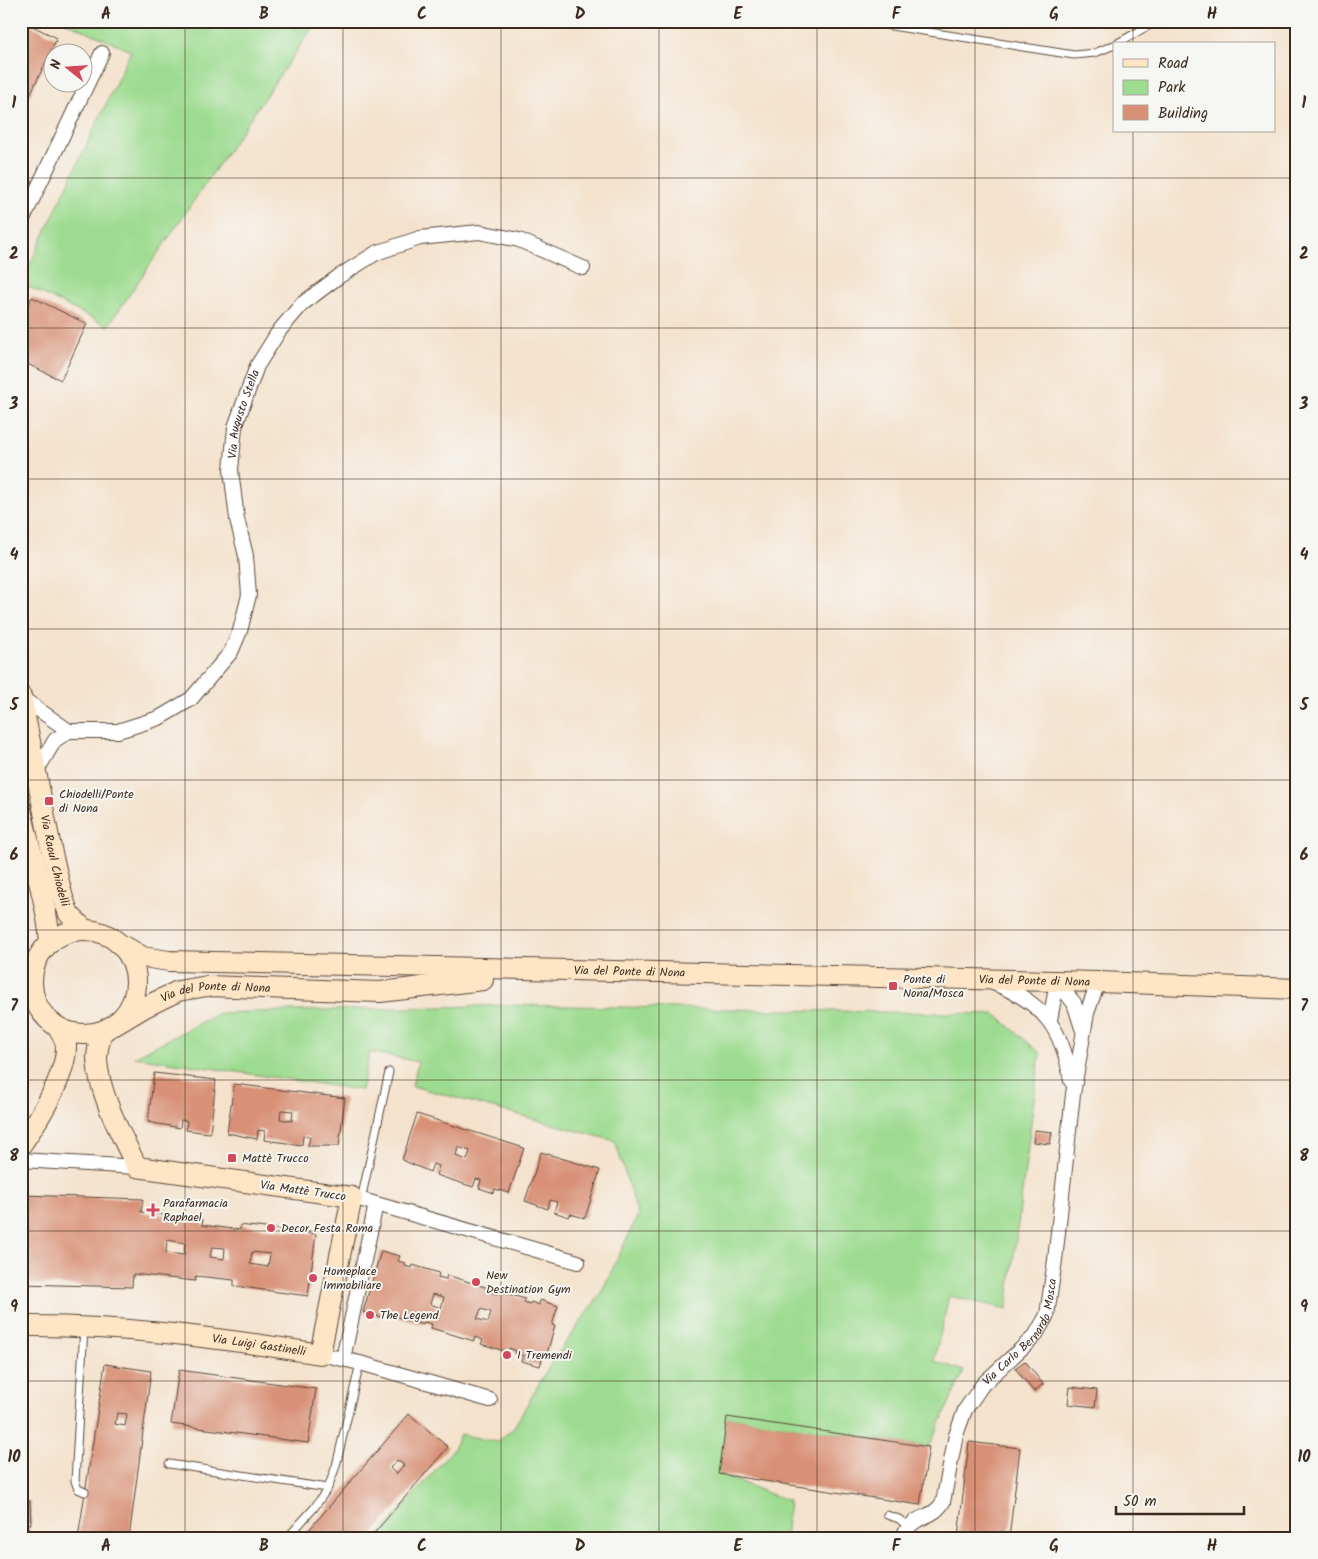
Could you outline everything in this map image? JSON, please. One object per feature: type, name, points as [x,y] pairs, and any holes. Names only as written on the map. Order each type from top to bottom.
[{"type":"main road","name":"Via Raoul Chiodelli","points":[[21,697],[64,898],[69,914],[84,929]]},
{"type":"main road","name":"Via Raoul Chiodelli","points":[[21,809],[30,863],[46,910],[50,942]]},
{"type":"main road","points":[[109,1028],[87,1034],[72,1033],[58,1028],[46,1019],[38,1007],[33,994],[32,979],[34,965],[40,952],[50,942],[66,932],[84,929],[99,931],[112,937],[124,946],[132,959],[137,987],[130,1008],[109,1028],[97,1059],[102,1084],[117,1124],[138,1167]]},
{"type":"main road","name":"Via del Ponte di Nona","points":[[124,946],[143,957],[169,962],[1297,988]]},
{"type":"main road","name":"Via del Ponte di Nona","points":[[109,1028],[178,991],[207,986],[380,992],[562,971]]},
{"type":"main road","points":[[21,1145],[52,1093],[65,1061],[66,1043],[58,1028]]},
{"type":"main road","name":"Via Mattè Trucco","points":[[138,1167],[356,1198]]},
{"type":"main road","points":[[320,1354],[356,1198]]},
{"type":"main road","name":"Via Luigi Gastinelli","points":[[21,1326],[84,1327],[190,1336],[320,1354]]},
{"type":"street","points":[[21,223],[102,53]]},
{"type":"street","name":"Via Augusto Stella","points":[[69,731],[118,731],[159,718],[191,699],[231,652],[240,631],[249,595],[246,556],[237,519],[232,470],[235,427],[257,366],[279,331],[302,304],[338,277],[376,253],[420,238],[479,232],[519,240],[584,268]]},
{"type":"street","points":[[21,697],[69,731],[55,740],[36,772]]},
{"type":"street","name":"Via Carlo Bernardo Mosca","points":[[987,981],[1023,996],[1050,1020],[1064,1048],[1073,1094]]},
{"type":"street","points":[[1050,1020],[1057,982]]},
{"type":"street","name":"Via Carlo Bernardo Mosca","points":[[1057,982],[1074,1002],[1083,1034]]},
{"type":"street","name":"Via Carlo Bernardo Mosca","points":[[905,1532],[918,1518],[936,1511],[943,1502],[957,1430],[970,1402],[989,1377],[1035,1336],[1045,1320],[1052,1288],[1073,1094],[1083,1034],[1090,1004],[1098,982]]},
{"type":"street","name":"Via Mattè Trucco","points":[[21,1160],[138,1167]]},
{"type":"street","name":"Via Mattè Trucco","points":[[356,1198],[578,1262]]},
{"type":"street","points":[[343,1359],[376,1204]]},
{"type":"street","name":"Via Luigi Gastinelli","points":[[320,1354],[360,1363],[490,1400]]},
{"type":"lane","points":[[860,21],[1074,55],[1095,53],[1113,45]]},
{"type":"lane","points":[[1119,42],[1157,21]]},
{"type":"lane","points":[[356,1198],[389,1072]]},
{"type":"lane","points":[[84,1327],[76,1481],[78,1489],[85,1492]]},
{"type":"lane","points":[[287,1538],[314,1508],[328,1488],[336,1466],[360,1363]]},
{"type":"lane","points":[[168,1464],[328,1488]]},
{"type":"lane","points":[[887,1515],[899,1519],[905,1532]]},
{"type":"green space","points":[[63,21],[317,21],[108,326],[21,283],[131,51]]},
{"type":"green space","points":[[511,1005],[995,1014],[1040,1053],[1007,1309],[949,1296],[934,1361],[964,1371],[929,1447],[727,1417],[719,1474],[789,1501],[785,1538],[377,1538],[453,1449],[460,1434],[496,1442],[513,1429],[550,1365],[601,1293],[638,1215],[615,1141],[412,1086],[418,1062],[370,1052],[361,1090],[134,1057],[219,1013]]},
{"type":"building","points":[[22,21],[57,38],[55,42],[42,42],[42,70],[30,95],[21,91]]},
{"type":"building","points":[[1099,21],[1122,21],[1121,27],[1098,24]]},
{"type":"building","points":[[32,297],[87,324],[61,380],[21,361],[21,319]]},
{"type":"building","points":[[154,1073],[216,1080],[210,1133],[186,1130],[187,1121],[181,1120],[180,1128],[148,1122]]},
{"type":"building","points":[[234,1084],[345,1098],[339,1146],[308,1146],[310,1137],[303,1136],[302,1145],[264,1140],[265,1131],[258,1130],[257,1139],[227,1133]],"holes":[[[281,1110],[293,1111],[292,1121],[280,1119]]]},
{"type":"building","points":[[417,1114],[524,1148],[509,1193],[495,1189],[494,1193],[479,1188],[481,1180],[476,1179],[473,1187],[436,1175],[439,1166],[433,1164],[430,1172],[402,1160]],"holes":[[[458,1147],[470,1151],[467,1160],[456,1156]]]},
{"type":"building","points":[[1035,1130],[1052,1132],[1050,1144],[1033,1142]]},
{"type":"building","points":[[541,1152],[600,1170],[585,1218],[570,1214],[569,1217],[554,1212],[557,1202],[550,1200],[548,1209],[525,1201]]},
{"type":"building","points":[[21,1195],[143,1199],[141,1212],[203,1220],[202,1225],[240,1230],[240,1225],[316,1234],[308,1296],[234,1286],[234,1280],[196,1276],[195,1281],[133,1274],[132,1287],[21,1284]],"holes":[[[167,1240],[185,1243],[184,1255],[166,1253]],[[212,1247],[225,1248],[224,1259],[210,1257]],[[252,1252],[270,1254],[268,1267],[250,1264]]]},
{"type":"building","points":[[381,1251],[400,1256],[398,1261],[406,1263],[405,1266],[412,1268],[413,1265],[439,1273],[438,1277],[446,1279],[447,1275],[491,1289],[490,1292],[497,1294],[498,1291],[525,1299],[524,1302],[530,1304],[531,1302],[539,1305],[540,1300],[558,1306],[552,1325],[555,1326],[547,1353],[544,1352],[540,1366],[521,1361],[523,1356],[509,1348],[508,1352],[481,1344],[483,1340],[475,1337],[474,1341],[431,1328],[432,1324],[424,1322],[423,1325],[397,1317],[398,1314],[391,1312],[390,1314],[383,1312],[381,1317],[363,1312]],"holes":[[[433,1294],[444,1297],[441,1308],[430,1304]],[[481,1309],[491,1312],[488,1322],[477,1319]]]},
{"type":"building","points":[[1025,1361],[1043,1384],[1034,1392],[1015,1368]]},
{"type":"building","points":[[105,1364],[151,1371],[129,1538],[78,1538]],"holes":[[[117,1413],[127,1414],[125,1426],[115,1424]]]},
{"type":"building","points":[[179,1370],[316,1389],[308,1443],[171,1424]]},
{"type":"building","points":[[1070,1387],[1097,1390],[1095,1407],[1068,1404]]},
{"type":"building","points":[[409,1414],[448,1447],[370,1538],[302,1538]],"holes":[[[397,1460],[404,1465],[396,1474],[390,1468]]]},
{"type":"building","points":[[727,1417],[929,1447],[920,1505],[719,1474]]},
{"type":"building","points":[[969,1442],[1020,1448],[1009,1538],[958,1538]]},
{"type":"building","points":[[21,1501],[30,1501],[31,1524],[28,1524],[28,1531],[21,1532]]},
{"type":"place","name":"Chiodelli/Ponte di Nona","points":[[49,801]]},
{"type":"place","name":"Ponte di Nona/Mosca","points":[[893,986]]},
{"type":"place","name":"Mattè Trucco","points":[[232,1158]]},
{"type":"place","name":"Parafarmacia Raphael","points":[[153,1210]]},
{"type":"place","name":"Decor Festa Roma","points":[[271,1228]]},
{"type":"place","name":"Homeplace Immobiliare","points":[[313,1278]]},
{"type":"place","name":"New Destination Gym","points":[[476,1282]]},
{"type":"place","name":"The Legend","points":[[370,1315]]},
{"type":"place","name":"I Tremendi","points":[[507,1355]]}]
